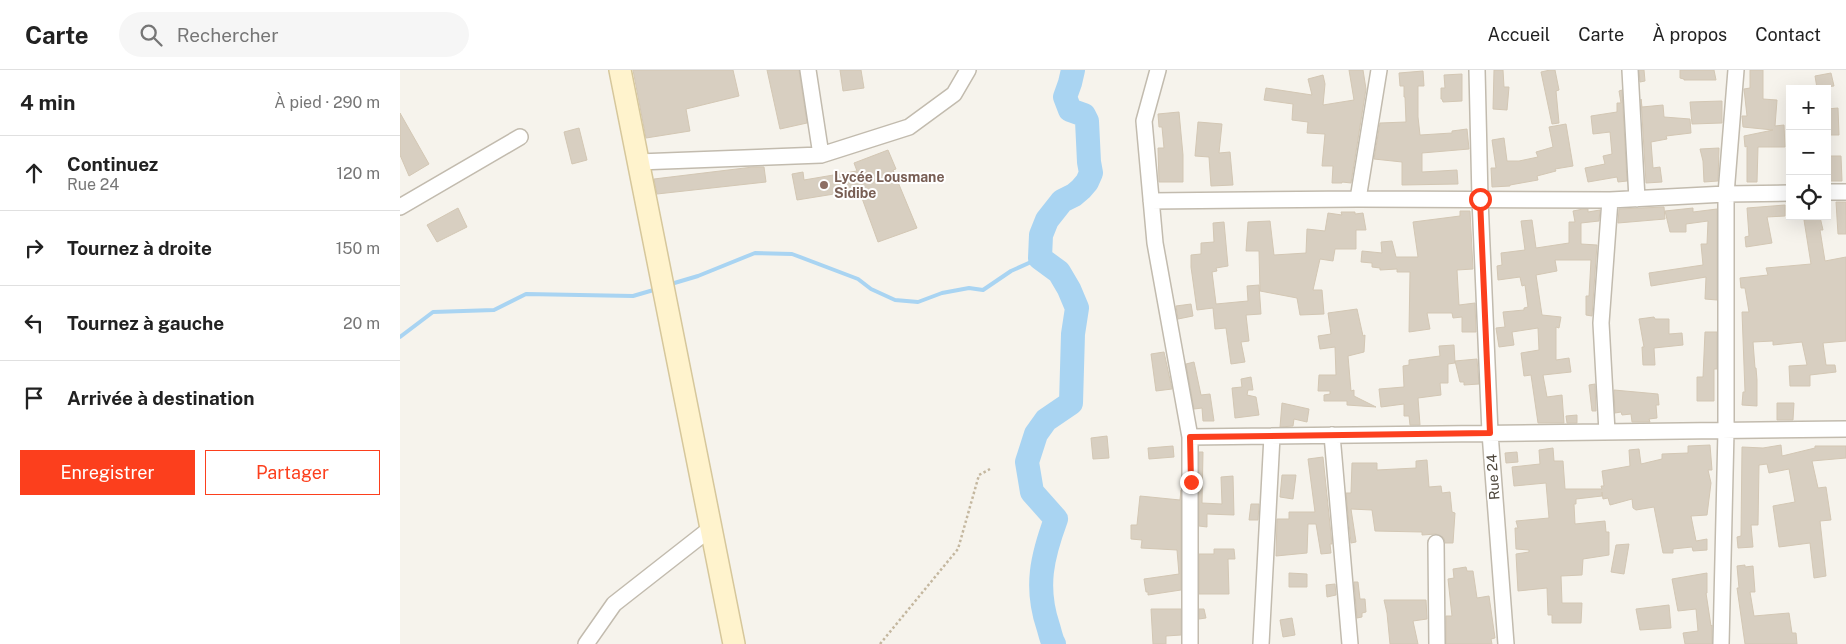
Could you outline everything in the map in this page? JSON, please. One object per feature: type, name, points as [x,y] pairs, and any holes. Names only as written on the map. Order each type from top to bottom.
[{"type":"main road","points":[[620,70],[734,644]]},
{"type":"street","points":[[808,70],[821,155]]},
{"type":"street","points":[[638,162],[821,155],[909,127],[954,94],[968,70]]},
{"type":"street","points":[[1158,70],[1144,122],[1155,243],[1190,437],[1190,644]]},
{"type":"street","points":[[1358,198],[1378,70]]},
{"type":"street","name":"Rue 24","points":[[1478,70],[1480,199],[1490,433],[1506,644]]},
{"type":"street","points":[[1630,70],[1637,199]]},
{"type":"street","points":[[1720,644],[1726,431],[1726,194],[1736,70]]},
{"type":"street","points":[[400,207],[520,137]]},
{"type":"street","points":[[1831,192],[1846,192]]},
{"type":"street","points":[[1151,201],[1358,198],[1610,200],[1786,193]]},
{"type":"street","points":[[1607,432],[1601,323],[1610,200]]},
{"type":"street","points":[[1190,437],[1846,429]]},
{"type":"street","points":[[1332,435],[1350,644]]},
{"type":"street","points":[[1261,644],[1272,436]]},
{"type":"street","points":[[586,644],[614,604],[711,528]]},
{"type":"street","points":[[1436,543],[1438,644]]},
{"type":"path","points":[[880,644],[958,549],[979,475],[990,470]]},
{"type":"building","points":[[633,70],[733,70],[739,96],[686,109],[690,131],[646,138]]},
{"type":"building","points":[[767,70],[799,70],[807,123],[780,129]]},
{"type":"building","points":[[840,70],[861,70],[864,88],[843,91]]},
{"type":"building","points":[[1349,70],[1363,70],[1366,89],[1351,183],[1332,183],[1333,166],[1322,166],[1325,134],[1307,133],[1308,122],[1292,120],[1293,104],[1264,100],[1266,88],[1312,95],[1308,79],[1323,75],[1325,84],[1323,105],[1354,100]]},
{"type":"building","points":[[1494,70],[1503,70],[1504,87],[1509,87],[1507,110],[1493,109]]},
{"type":"building","points":[[1555,70],[1559,90],[1556,91],[1559,123],[1552,124],[1541,72]]},
{"type":"building","points":[[1639,70],[1644,70],[1645,81],[1640,82]]},
{"type":"building","points":[[1680,70],[1714,70],[1716,80],[1684,80],[1680,78]]},
{"type":"building","points":[[1750,70],[1763,70],[1763,99],[1777,100],[1775,126],[1784,125],[1785,147],[1758,147],[1757,182],[1747,182],[1747,146],[1745,147],[1744,136],[1773,130],[1743,127],[1742,116],[1747,116],[1744,89],[1750,88]]},
{"type":"building","points":[[1423,71],[1424,86],[1418,86],[1420,135],[1452,133],[1452,131],[1467,129],[1469,149],[1422,153],[1422,172],[1457,170],[1458,184],[1402,185],[1402,162],[1374,159],[1380,123],[1406,122],[1404,86],[1400,86],[1399,73]]},
{"type":"building","points":[[1831,73],[1834,86],[1816,85],[1815,76]]},
{"type":"building","points":[[1462,74],[1462,101],[1443,102],[1441,99],[1441,88],[1445,88],[1444,75]]},
{"type":"building","points":[[1622,90],[1627,181],[1618,182],[1617,177],[1588,182],[1585,168],[1605,164],[1603,156],[1612,154],[1610,132],[1593,134],[1591,116],[1617,112],[1617,103],[1621,103],[1619,91]]},
{"type":"building","points":[[1641,99],[1642,107],[1663,105],[1664,117],[1690,119],[1691,133],[1666,136],[1667,139],[1651,142],[1653,168],[1660,167],[1662,182],[1646,183]]},
{"type":"building","points":[[1722,101],[1722,123],[1692,124],[1690,102]]},
{"type":"building","points":[[1838,108],[1839,135],[1831,135],[1831,109]]},
{"type":"building","points":[[1179,112],[1183,155],[1183,182],[1159,182],[1158,148],[1164,148],[1162,127],[1159,127],[1158,114]]},
{"type":"building","points":[[400,113],[429,164],[409,176],[400,155]]},
{"type":"building","points":[[1198,122],[1222,124],[1219,153],[1230,152],[1233,185],[1211,186],[1209,157],[1195,156]]},
{"type":"building","points":[[1566,124],[1573,166],[1555,169],[1556,171],[1537,176],[1538,180],[1510,186],[1492,187],[1491,168],[1496,168],[1492,140],[1504,138],[1507,161],[1519,161],[1538,157],[1536,152],[1553,147],[1549,127]]},
{"type":"building","points":[[579,128],[587,160],[572,164],[564,132]]},
{"type":"building","points":[[1719,148],[1718,181],[1704,182],[1703,161],[1700,149]]},
{"type":"building","points":[[888,150],[896,169],[893,170],[917,228],[878,242],[859,190],[797,200],[792,174],[803,172],[804,180],[857,171],[854,163]]},
{"type":"building","points":[[1831,156],[1841,156],[1842,181],[1831,181]]},
{"type":"building","points":[[764,167],[766,182],[657,194],[654,179]]},
{"type":"building","points":[[1836,202],[1846,202],[1846,234],[1838,234]]},
{"type":"building","points":[[1785,205],[1785,216],[1767,217],[1772,243],[1746,247],[1745,237],[1749,236],[1747,208]]},
{"type":"building","points":[[1664,207],[1665,219],[1618,223],[1619,209]]},
{"type":"building","points":[[458,208],[467,227],[437,242],[427,225]]},
{"type":"building","points":[[1693,208],[1693,212],[1717,209],[1717,300],[1705,299],[1706,277],[1651,286],[1649,273],[1703,265],[1701,244],[1707,244],[1708,221],[1686,224],[1686,232],[1670,232],[1665,211]]},
{"type":"building","points":[[1588,209],[1588,212],[1600,210],[1599,221],[1581,223],[1581,244],[1597,245],[1592,316],[1586,315],[1586,296],[1589,296],[1591,260],[1555,260],[1557,271],[1536,275],[1542,315],[1561,317],[1559,328],[1556,327],[1556,360],[1569,358],[1571,372],[1543,375],[1547,397],[1562,395],[1564,423],[1538,423],[1531,375],[1524,376],[1521,353],[1539,350],[1538,328],[1512,332],[1514,345],[1499,347],[1496,328],[1505,327],[1503,312],[1524,310],[1524,308],[1528,307],[1525,285],[1522,286],[1520,277],[1498,280],[1497,266],[1502,265],[1501,253],[1525,250],[1521,221],[1532,220],[1536,248],[1569,243],[1569,222],[1575,222],[1573,211]]},
{"type":"building","points":[[1460,211],[1470,211],[1473,269],[1457,270],[1459,305],[1475,303],[1476,332],[1462,332],[1462,317],[1453,318],[1452,313],[1427,313],[1430,329],[1409,332],[1410,272],[1397,272],[1397,269],[1380,270],[1380,268],[1372,267],[1372,263],[1361,262],[1362,251],[1382,253],[1381,242],[1392,241],[1396,257],[1418,257],[1413,222],[1460,216]]},
{"type":"building","points":[[1341,212],[1363,213],[1366,230],[1356,230],[1356,249],[1335,249],[1333,261],[1320,259],[1313,290],[1322,290],[1324,314],[1300,315],[1297,298],[1260,291],[1259,251],[1246,251],[1248,222],[1270,221],[1274,255],[1306,253],[1307,229],[1325,231],[1328,213],[1342,215]]},
{"type":"building","points":[[1804,220],[1821,220],[1823,230],[1820,230],[1825,261],[1846,257],[1846,341],[1823,343],[1826,365],[1835,365],[1836,372],[1810,375],[1810,386],[1790,386],[1789,366],[1807,365],[1802,342],[1773,345],[1773,341],[1753,342],[1757,380],[1757,406],[1742,405],[1743,392],[1745,392],[1742,312],[1749,312],[1745,288],[1741,288],[1740,278],[1768,275],[1766,268],[1811,264]]},
{"type":"building","points":[[1224,222],[1228,266],[1216,268],[1217,271],[1212,272],[1216,304],[1248,301],[1247,286],[1259,285],[1261,314],[1246,315],[1249,341],[1241,342],[1245,362],[1231,364],[1226,328],[1215,329],[1213,308],[1197,310],[1191,267],[1191,255],[1201,254],[1201,243],[1214,242],[1213,223]]},
{"type":"building","points":[[1191,304],[1193,316],[1178,319],[1176,306]]},
{"type":"building","points":[[1357,309],[1363,336],[1365,335],[1364,352],[1348,356],[1351,391],[1354,390],[1354,396],[1376,407],[1347,405],[1347,401],[1324,401],[1324,395],[1330,394],[1330,391],[1318,391],[1319,375],[1336,375],[1335,347],[1320,349],[1318,336],[1331,334],[1328,313]]},
{"type":"building","points":[[1654,317],[1655,319],[1669,319],[1669,334],[1682,333],[1683,345],[1654,348],[1655,365],[1643,365],[1642,347],[1644,347],[1639,319]]},
{"type":"building","points":[[1705,332],[1717,332],[1717,369],[1714,369],[1714,401],[1697,401],[1697,377],[1703,377]]},
{"type":"building","points":[[1454,345],[1455,363],[1448,364],[1448,383],[1440,383],[1441,395],[1418,398],[1420,425],[1410,425],[1409,416],[1404,416],[1404,404],[1381,407],[1379,389],[1404,387],[1403,366],[1409,365],[1409,360],[1440,356],[1439,346]]},
{"type":"building","points":[[1164,352],[1172,389],[1156,391],[1151,354]]},
{"type":"building","points":[[1477,359],[1479,384],[1464,385],[1464,382],[1460,382],[1455,361]]},
{"type":"building","points":[[1194,362],[1201,395],[1210,394],[1214,421],[1203,421],[1202,408],[1194,409],[1186,364]]},
{"type":"building","points":[[1251,377],[1253,390],[1248,390],[1247,395],[1256,397],[1259,415],[1235,418],[1232,388],[1242,387],[1241,379]]},
{"type":"building","points":[[1595,384],[1596,411],[1592,411],[1589,385]]},
{"type":"building","points":[[1614,390],[1658,394],[1659,405],[1656,405],[1657,418],[1649,419],[1650,422],[1632,422],[1631,414],[1622,415],[1621,412],[1615,413]]},
{"type":"building","points":[[1282,403],[1309,409],[1307,422],[1294,419],[1293,426],[1280,427]]},
{"type":"building","points":[[1777,403],[1794,403],[1793,420],[1777,420]]},
{"type":"building","points":[[1577,415],[1577,423],[1567,423],[1566,416]]},
{"type":"building","points":[[1107,436],[1109,458],[1093,459],[1091,438]]},
{"type":"building","points":[[1710,445],[1712,470],[1708,470],[1711,483],[1707,515],[1691,516],[1696,541],[1707,539],[1707,550],[1693,551],[1692,547],[1673,549],[1673,553],[1663,553],[1654,507],[1636,510],[1633,508],[1632,499],[1610,505],[1608,498],[1603,499],[1602,492],[1602,496],[1576,499],[1576,504],[1574,504],[1575,524],[1605,521],[1606,532],[1609,532],[1609,555],[1583,559],[1582,575],[1561,576],[1562,603],[1582,603],[1581,623],[1552,623],[1552,615],[1548,615],[1547,588],[1518,591],[1516,554],[1529,552],[1529,550],[1516,549],[1515,528],[1518,528],[1516,521],[1549,518],[1546,483],[1514,486],[1512,467],[1540,464],[1539,450],[1553,448],[1554,461],[1563,461],[1565,489],[1602,489],[1601,486],[1604,486],[1602,471],[1630,466],[1629,450],[1639,449],[1641,464],[1662,459],[1662,454],[1688,453],[1688,446]]},
{"type":"building","points":[[1781,445],[1782,456],[1815,448],[1815,446],[1846,446],[1846,458],[1812,461],[1818,488],[1826,487],[1831,520],[1820,521],[1826,576],[1814,578],[1810,543],[1779,547],[1773,506],[1795,502],[1789,469],[1769,473],[1767,464],[1759,465],[1758,525],[1751,525],[1753,547],[1738,548],[1737,537],[1741,536],[1742,447],[1763,448]]},
{"type":"building","points":[[1173,446],[1174,457],[1149,459],[1148,448]]},
{"type":"building","points":[[1199,452],[1203,452],[1202,503],[1222,504],[1221,477],[1233,476],[1234,515],[1207,514],[1207,527],[1199,526]]},
{"type":"building","points":[[1517,452],[1518,462],[1506,463],[1505,453]]},
{"type":"building","points":[[1323,457],[1332,544],[1330,544],[1331,553],[1321,554],[1316,524],[1308,524],[1307,553],[1276,556],[1277,519],[1289,519],[1289,512],[1315,512],[1308,459]]},
{"type":"building","points":[[1427,460],[1429,487],[1441,486],[1442,493],[1450,492],[1452,512],[1455,513],[1453,543],[1445,543],[1444,538],[1436,534],[1422,535],[1422,532],[1375,531],[1372,510],[1351,509],[1356,542],[1351,543],[1346,493],[1351,493],[1352,463],[1377,463],[1377,470],[1416,468],[1416,461]]},
{"type":"building","points":[[1282,475],[1296,475],[1293,499],[1280,497]]},
{"type":"building","points":[[1181,490],[1181,590],[1148,595],[1144,579],[1179,574],[1177,550],[1141,548],[1142,540],[1131,539],[1131,525],[1137,525],[1140,496],[1180,500]]},
{"type":"building","points":[[1251,504],[1259,504],[1258,520],[1249,520]]},
{"type":"building","points":[[1629,544],[1624,574],[1611,572],[1616,545]]},
{"type":"building","points":[[1214,549],[1234,549],[1235,559],[1228,559],[1229,594],[1199,594],[1199,554],[1214,554]]},
{"type":"building","points":[[1745,565],[1745,567],[1753,566],[1755,592],[1750,592],[1754,616],[1789,613],[1792,633],[1796,633],[1797,644],[1745,644],[1737,588],[1739,588],[1737,566]]},
{"type":"building","points":[[1466,567],[1467,571],[1473,571],[1477,598],[1489,596],[1495,638],[1491,639],[1492,644],[1446,644],[1446,616],[1452,616],[1448,579],[1454,578],[1453,569]]},
{"type":"building","points":[[1289,573],[1307,574],[1307,587],[1289,587]]},
{"type":"building","points":[[1707,573],[1706,593],[1712,625],[1712,644],[1685,644],[1683,633],[1698,631],[1696,609],[1678,611],[1672,579]]},
{"type":"building","points":[[1354,582],[1358,582],[1360,599],[1365,599],[1366,612],[1362,613],[1362,617],[1357,618]]},
{"type":"building","points":[[1335,584],[1336,595],[1327,597],[1326,585]]},
{"type":"building","points":[[1384,600],[1426,600],[1427,619],[1413,621],[1418,644],[1390,644]]},
{"type":"building","points":[[1669,605],[1671,628],[1640,630],[1636,609]]},
{"type":"building","points":[[1151,609],[1181,609],[1181,635],[1166,636],[1166,644],[1153,644]]},
{"type":"building","points":[[1199,609],[1204,609],[1206,618],[1199,619]]},
{"type":"building","points":[[1292,618],[1295,635],[1283,637],[1280,620]]},
{"type":"waterway","points":[[1054,644],[1044,612],[1041,585],[1044,559],[1056,519],[1032,492],[1027,462],[1036,434],[1046,420],[1071,403],[1073,334],[1077,308],[1059,272],[1040,258],[1041,235],[1047,220],[1062,201],[1081,189],[1091,173],[1087,121],[1084,115],[1070,110],[1065,97],[1073,70]]},
{"type":"waterway","points":[[671,284],[698,276],[755,253],[792,254],[858,279],[871,289],[895,300],[918,302],[942,293],[969,288],[983,290],[1011,271],[1040,258]]},
{"type":"waterway","points":[[400,337],[433,312],[494,310],[526,294],[633,296],[657,289]]},
{"type":"place","name":"Lycée Lousmane Sidibe","points":[[824,185]]},
{"type":"route","points":[[1191,482],[1190,437],[1490,433],[1480,199]]}]
